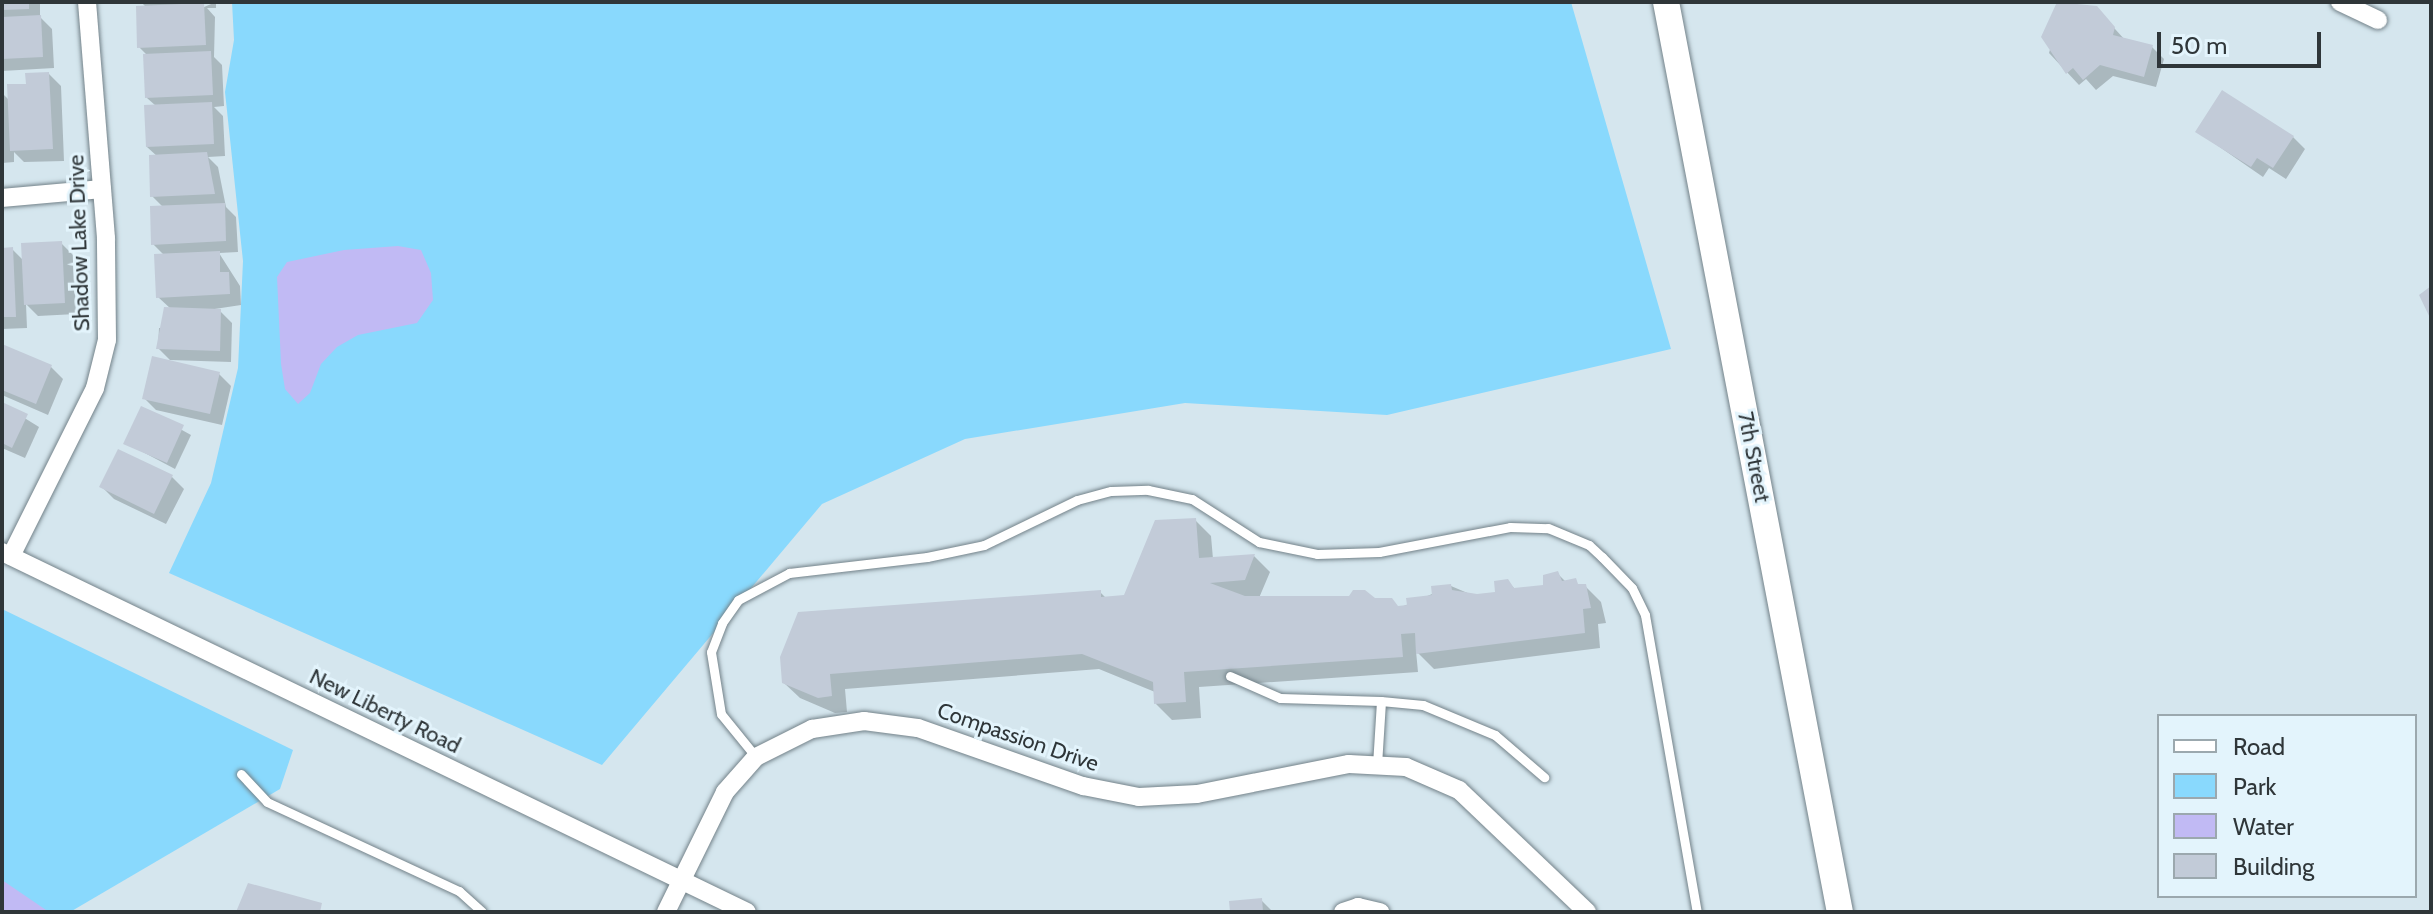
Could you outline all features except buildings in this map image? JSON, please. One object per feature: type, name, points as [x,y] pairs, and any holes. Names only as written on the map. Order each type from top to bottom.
[{"type":"street","name":"Shadow Lake Drive","points":[[6,554],[95,388],[107,340],[102,189],[87,2]]},
{"type":"street","name":"7th Street","points":[[1666,2],[1840,912]]},
{"type":"street","points":[[2340,2],[2378,20]]},
{"type":"street","points":[[2,198],[102,189]]},
{"type":"street","name":"New Liberty Road","points":[[6,554],[747,912]]},
{"type":"street","name":"Compassion Drive","points":[[666,912],[725,792],[756,757],[812,729],[864,721],[918,728],[1083,786],[1139,797],[1197,794],[1349,764],[1406,767],[1459,790],[1587,912]]},
{"type":"street","points":[[1343,912],[1366,907],[1380,912]]},
{"type":"lane","points":[[756,757],[721,714],[711,652],[738,600],[789,573],[950,554],[1009,535],[1077,500],[1131,490],[1192,499],[1259,542],[1317,554],[1379,552],[1510,527],[1548,528],[1589,545],[1632,588],[1645,615],[1697,912]]},
{"type":"lane","points":[[1230,676],[1280,698],[1423,705],[1495,735],[1544,777]]},
{"type":"lane","points":[[1377,765],[1381,701]]},
{"type":"lane","points":[[241,774],[267,802],[459,891],[482,912]]},
{"type":"green space","points":[[232,2],[1571,2],[1671,349],[1387,415],[1185,403],[965,439],[822,504],[602,765],[169,573],[211,483],[238,368],[243,261],[225,92],[234,40]]},
{"type":"green space","points":[[2,609],[293,750],[280,789],[70,912],[2,912]]},
{"type":"water","points":[[398,246],[421,250],[431,273],[433,300],[417,323],[358,335],[337,347],[321,364],[310,393],[298,404],[285,389],[277,277],[287,262],[344,250]]},
{"type":"water","points":[[2,880],[49,912],[2,912]]}]
